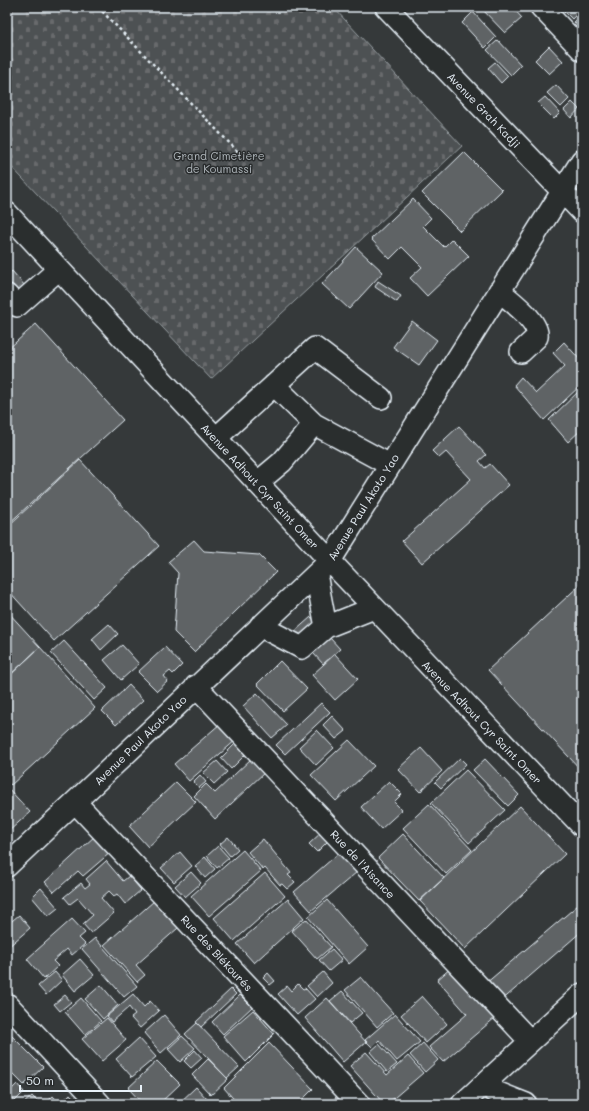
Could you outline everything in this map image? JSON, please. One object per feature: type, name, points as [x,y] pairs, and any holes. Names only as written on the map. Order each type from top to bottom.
[{"type":"street","name":"Avenue Grah Kadji","points":[[386,7],[582,212]]},
{"type":"street","points":[[542,7],[582,50]]},
{"type":"street","name":"Avenue Paul Akoto Yao","points":[[7,866],[196,686],[323,568],[390,465],[498,291],[582,160]]},
{"type":"street","name":"Avenue Adhout Cyr Saint Omer","points":[[7,213],[257,483],[323,568],[374,608],[582,826]]},
{"type":"street","points":[[7,295],[17,306],[59,269]]},
{"type":"street","points":[[498,291],[520,308],[537,332],[537,337],[521,352]]},
{"type":"street","points":[[216,438],[315,348],[381,398]]},
{"type":"street","points":[[274,385],[314,424],[390,465]]},
{"type":"street","points":[[257,483],[282,462],[314,424]]},
{"type":"street","points":[[323,568],[326,627]]},
{"type":"street","points":[[260,626],[302,648],[326,627],[374,608]]},
{"type":"street","name":"Rue de l'Aisance","points":[[196,686],[530,1041]]},
{"type":"street","name":"Rue des Blékourés","points":[[75,802],[359,1104]]},
{"type":"street","points":[[462,1104],[582,994]]},
{"type":"street","points":[[7,1004],[100,1104]]},
{"type":"street","points":[[483,1085],[526,1104]]},
{"type":"path","points":[[98,7],[241,155]]},
{"type":"green space","name":"Grand Cimetière de Koumassi","points":[[7,7],[333,7],[462,146],[211,379],[7,162]]},
{"type":"building","points":[[512,7],[522,18],[505,33],[481,8]]},
{"type":"building","points":[[564,7],[580,7],[582,9],[572,19],[562,9]]},
{"type":"building","points":[[473,12],[496,37],[485,48],[462,23]]},
{"type":"building","points":[[582,15],[582,31],[574,22]]},
{"type":"building","points":[[498,40],[521,65],[511,75],[487,50]]},
{"type":"building","points":[[549,46],[563,61],[549,74],[535,60]]},
{"type":"building","points":[[495,62],[508,76],[501,83],[488,68]]},
{"type":"building","points":[[556,85],[569,99],[561,107],[547,93]]},
{"type":"building","points":[[545,97],[560,113],[554,119],[538,103]]},
{"type":"building","points":[[572,102],[579,109],[571,118],[564,110]]},
{"type":"building","points":[[464,152],[502,190],[460,231],[422,193]]},
{"type":"building","points":[[413,199],[431,218],[423,226],[444,247],[452,239],[469,256],[427,296],[410,278],[422,267],[402,247],[390,259],[371,239]]},
{"type":"building","points":[[356,247],[383,272],[349,309],[322,284]]},
{"type":"building","points":[[12,271],[25,286],[7,302],[7,276]]},
{"type":"building","points":[[378,281],[401,296],[397,302],[375,287]]},
{"type":"building","points":[[412,321],[437,340],[419,365],[393,347]]},
{"type":"building","points":[[36,324],[123,420],[7,525],[7,350]]},
{"type":"building","points":[[564,342],[582,362],[582,384],[544,420],[514,385],[521,377],[536,393],[565,366],[553,353]]},
{"type":"building","points":[[582,388],[582,429],[568,442],[549,420]]},
{"type":"building","points":[[459,426],[486,455],[479,461],[485,468],[490,464],[509,485],[422,563],[402,541],[471,479],[446,452],[439,458],[432,451]]},
{"type":"building","points":[[80,460],[159,546],[54,641],[7,589],[7,527]]},
{"type":"building","points":[[194,540],[204,551],[259,555],[276,572],[194,652],[174,632],[178,573],[168,562]]},
{"type":"building","points":[[582,583],[582,771],[488,670]]},
{"type":"building","points":[[7,611],[40,647],[7,678]]},
{"type":"building","points":[[311,617],[340,649],[323,664],[294,632]]},
{"type":"building","points":[[109,624],[118,634],[101,650],[92,639]]},
{"type":"building","points":[[64,641],[107,688],[94,700],[51,653]]},
{"type":"building","points":[[122,645],[139,664],[121,680],[104,660]]},
{"type":"building","points":[[40,647],[95,708],[11,785],[7,781],[7,678]]},
{"type":"building","points":[[165,647],[182,665],[173,674],[170,671],[164,676],[168,681],[157,691],[138,672]]},
{"type":"building","points":[[335,654],[358,679],[335,700],[312,675]]},
{"type":"building","points":[[280,661],[307,689],[283,711],[257,684]]},
{"type":"building","points":[[129,685],[143,700],[116,725],[102,711]]},
{"type":"building","points":[[257,693],[287,725],[272,738],[243,706]]},
{"type":"building","points":[[321,703],[330,712],[285,754],[276,745]]},
{"type":"building","points":[[332,716],[346,731],[336,739],[323,725]]},
{"type":"building","points":[[221,723],[236,740],[189,781],[174,764]]},
{"type":"building","points":[[317,730],[334,748],[316,765],[299,747]]},
{"type":"building","points":[[349,740],[374,766],[336,801],[311,775]]},
{"type":"building","points":[[238,741],[248,752],[231,769],[221,758]]},
{"type":"building","points":[[421,748],[442,771],[420,792],[398,769]]},
{"type":"building","points":[[252,758],[265,772],[215,819],[194,796],[206,784],[215,793]]},
{"type":"building","points":[[460,758],[466,764],[441,788],[435,782]]},
{"type":"building","points":[[485,759],[519,795],[508,806],[473,770]]},
{"type":"building","points":[[217,761],[227,772],[214,784],[203,773]]},
{"type":"building","points":[[466,770],[505,810],[469,843],[431,803]]},
{"type":"building","points":[[200,775],[206,782],[199,788],[193,782]]},
{"type":"building","points":[[389,781],[402,794],[394,802],[402,810],[381,829],[361,807]]},
{"type":"building","points":[[176,782],[196,802],[148,847],[129,826]]},
{"type":"building","points":[[7,787],[30,812],[7,833]]},
{"type":"building","points":[[429,804],[472,850],[446,874],[403,828]]},
{"type":"building","points":[[520,806],[565,854],[465,949],[420,901]]},
{"type":"building","points":[[324,830],[331,838],[317,852],[309,844]]},
{"type":"building","points":[[403,834],[444,878],[419,901],[378,858]]},
{"type":"building","points":[[96,835],[111,852],[83,876],[78,871],[54,892],[45,882]]},
{"type":"building","points":[[228,837],[238,849],[230,856],[220,844]]},
{"type":"building","points":[[263,839],[291,873],[288,875],[295,882],[287,889],[282,884],[280,885],[265,868],[263,870],[248,852]]},
{"type":"building","points":[[218,846],[229,858],[217,868],[207,856]]},
{"type":"building","points":[[243,850],[261,871],[209,916],[191,896]]},
{"type":"building","points":[[180,852],[192,866],[174,882],[161,868]]},
{"type":"building","points":[[340,852],[357,872],[311,911],[294,892]]},
{"type":"building","points":[[205,857],[215,869],[205,878],[195,866]]},
{"type":"building","points":[[106,861],[123,881],[129,876],[141,890],[125,904],[117,894],[114,896],[109,891],[101,898],[114,913],[91,933],[83,924],[93,915],[78,898],[70,904],[64,897],[81,883],[85,888],[90,884],[86,879]]},
{"type":"building","points":[[191,872],[201,883],[185,897],[175,886]]},
{"type":"building","points":[[265,873],[285,896],[234,941],[214,918]]},
{"type":"building","points":[[41,888],[58,908],[48,916],[32,897]]},
{"type":"building","points":[[288,899],[304,918],[254,963],[237,944]]},
{"type":"building","points":[[327,900],[368,947],[349,964],[308,917]]},
{"type":"building","points":[[154,901],[178,928],[136,965],[145,975],[137,982],[104,945]]},
{"type":"building","points":[[578,905],[582,910],[582,931],[500,1002],[485,984]]},
{"type":"building","points":[[19,915],[30,928],[7,948],[7,925]]},
{"type":"building","points":[[72,919],[85,933],[79,938],[85,944],[72,955],[67,949],[53,961],[58,966],[44,979],[27,959]]},
{"type":"building","points":[[306,919],[331,947],[317,959],[292,931]]},
{"type":"building","points":[[95,938],[137,986],[124,997],[82,949]]},
{"type":"building","points":[[332,949],[342,960],[329,971],[319,960]]},
{"type":"building","points":[[80,959],[94,975],[75,991],[62,975]]},
{"type":"building","points":[[452,967],[496,1017],[443,1062],[429,1047],[467,1014],[437,980]]},
{"type":"building","points":[[55,972],[62,980],[46,995],[38,986]]},
{"type":"building","points":[[323,972],[332,983],[317,997],[307,986]]},
{"type":"building","points":[[268,973],[275,981],[270,985],[263,978]]},
{"type":"building","points":[[361,977],[393,1013],[377,1027],[345,990]]},
{"type":"building","points":[[298,984],[303,989],[305,988],[315,999],[297,1015],[278,994],[287,986],[291,991]]},
{"type":"building","points":[[101,985],[118,1005],[103,1019],[85,999]]},
{"type":"building","points":[[231,989],[236,994],[201,1027],[196,1022]]},
{"type":"building","points":[[342,991],[362,1013],[350,1023],[330,1001]]},
{"type":"building","points":[[133,994],[144,1007],[150,1001],[159,1011],[140,1028],[131,1018],[135,1015],[129,1007],[112,1022],[107,1016]]},
{"type":"building","points":[[65,995],[71,1002],[60,1011],[54,1004]]},
{"type":"building","points":[[240,995],[252,1007],[223,1034],[212,1022]]},
{"type":"building","points":[[422,996],[447,1024],[426,1043],[401,1015]]},
{"type":"building","points":[[81,998],[101,1021],[85,1035],[65,1012]]},
{"type":"building","points":[[327,998],[366,1042],[343,1062],[305,1018]]},
{"type":"building","points":[[253,1010],[274,1034],[246,1062],[223,1036]]},
{"type":"building","points":[[395,1014],[420,1042],[397,1061],[379,1040],[372,1047],[365,1040]]},
{"type":"building","points":[[164,1015],[181,1035],[161,1053],[144,1033]]},
{"type":"building","points":[[107,1018],[126,1040],[102,1061],[82,1039]]},
{"type":"building","points":[[197,1023],[239,1067],[227,1078],[185,1034]]},
{"type":"building","points":[[7,1031],[43,1067],[24,1085],[7,1068]]},
{"type":"building","points":[[182,1036],[195,1048],[180,1062],[168,1049]]},
{"type":"building","points":[[139,1038],[156,1057],[132,1077],[116,1059]]},
{"type":"building","points":[[269,1043],[313,1089],[298,1104],[238,1104],[224,1088]]},
{"type":"building","points":[[423,1043],[438,1060],[425,1072],[410,1055]]},
{"type":"building","points":[[379,1044],[397,1064],[387,1072],[370,1052]]},
{"type":"building","points":[[195,1050],[202,1058],[191,1068],[184,1061]]},
{"type":"building","points":[[366,1052],[387,1075],[408,1056],[423,1073],[387,1104],[384,1104],[350,1066]]},
{"type":"building","points":[[208,1059],[228,1079],[211,1095],[192,1075]]},
{"type":"building","points":[[157,1061],[180,1084],[159,1104],[143,1104],[128,1088]]},
{"type":"building","points":[[17,1084],[24,1092],[12,1104],[9,1104],[7,1102],[7,1094]]},
{"type":"building","points":[[196,1087],[207,1099],[202,1104],[178,1104]]},
{"type":"building","points":[[70,1094],[80,1104],[62,1104],[61,1103]]},
{"type":"building","points":[[339,1094],[348,1104],[329,1104]]},
{"type":"building","points":[[32,1096],[40,1104],[23,1104]]},
{"type":"building","points":[[53,1096],[60,1104],[45,1104]]}]
